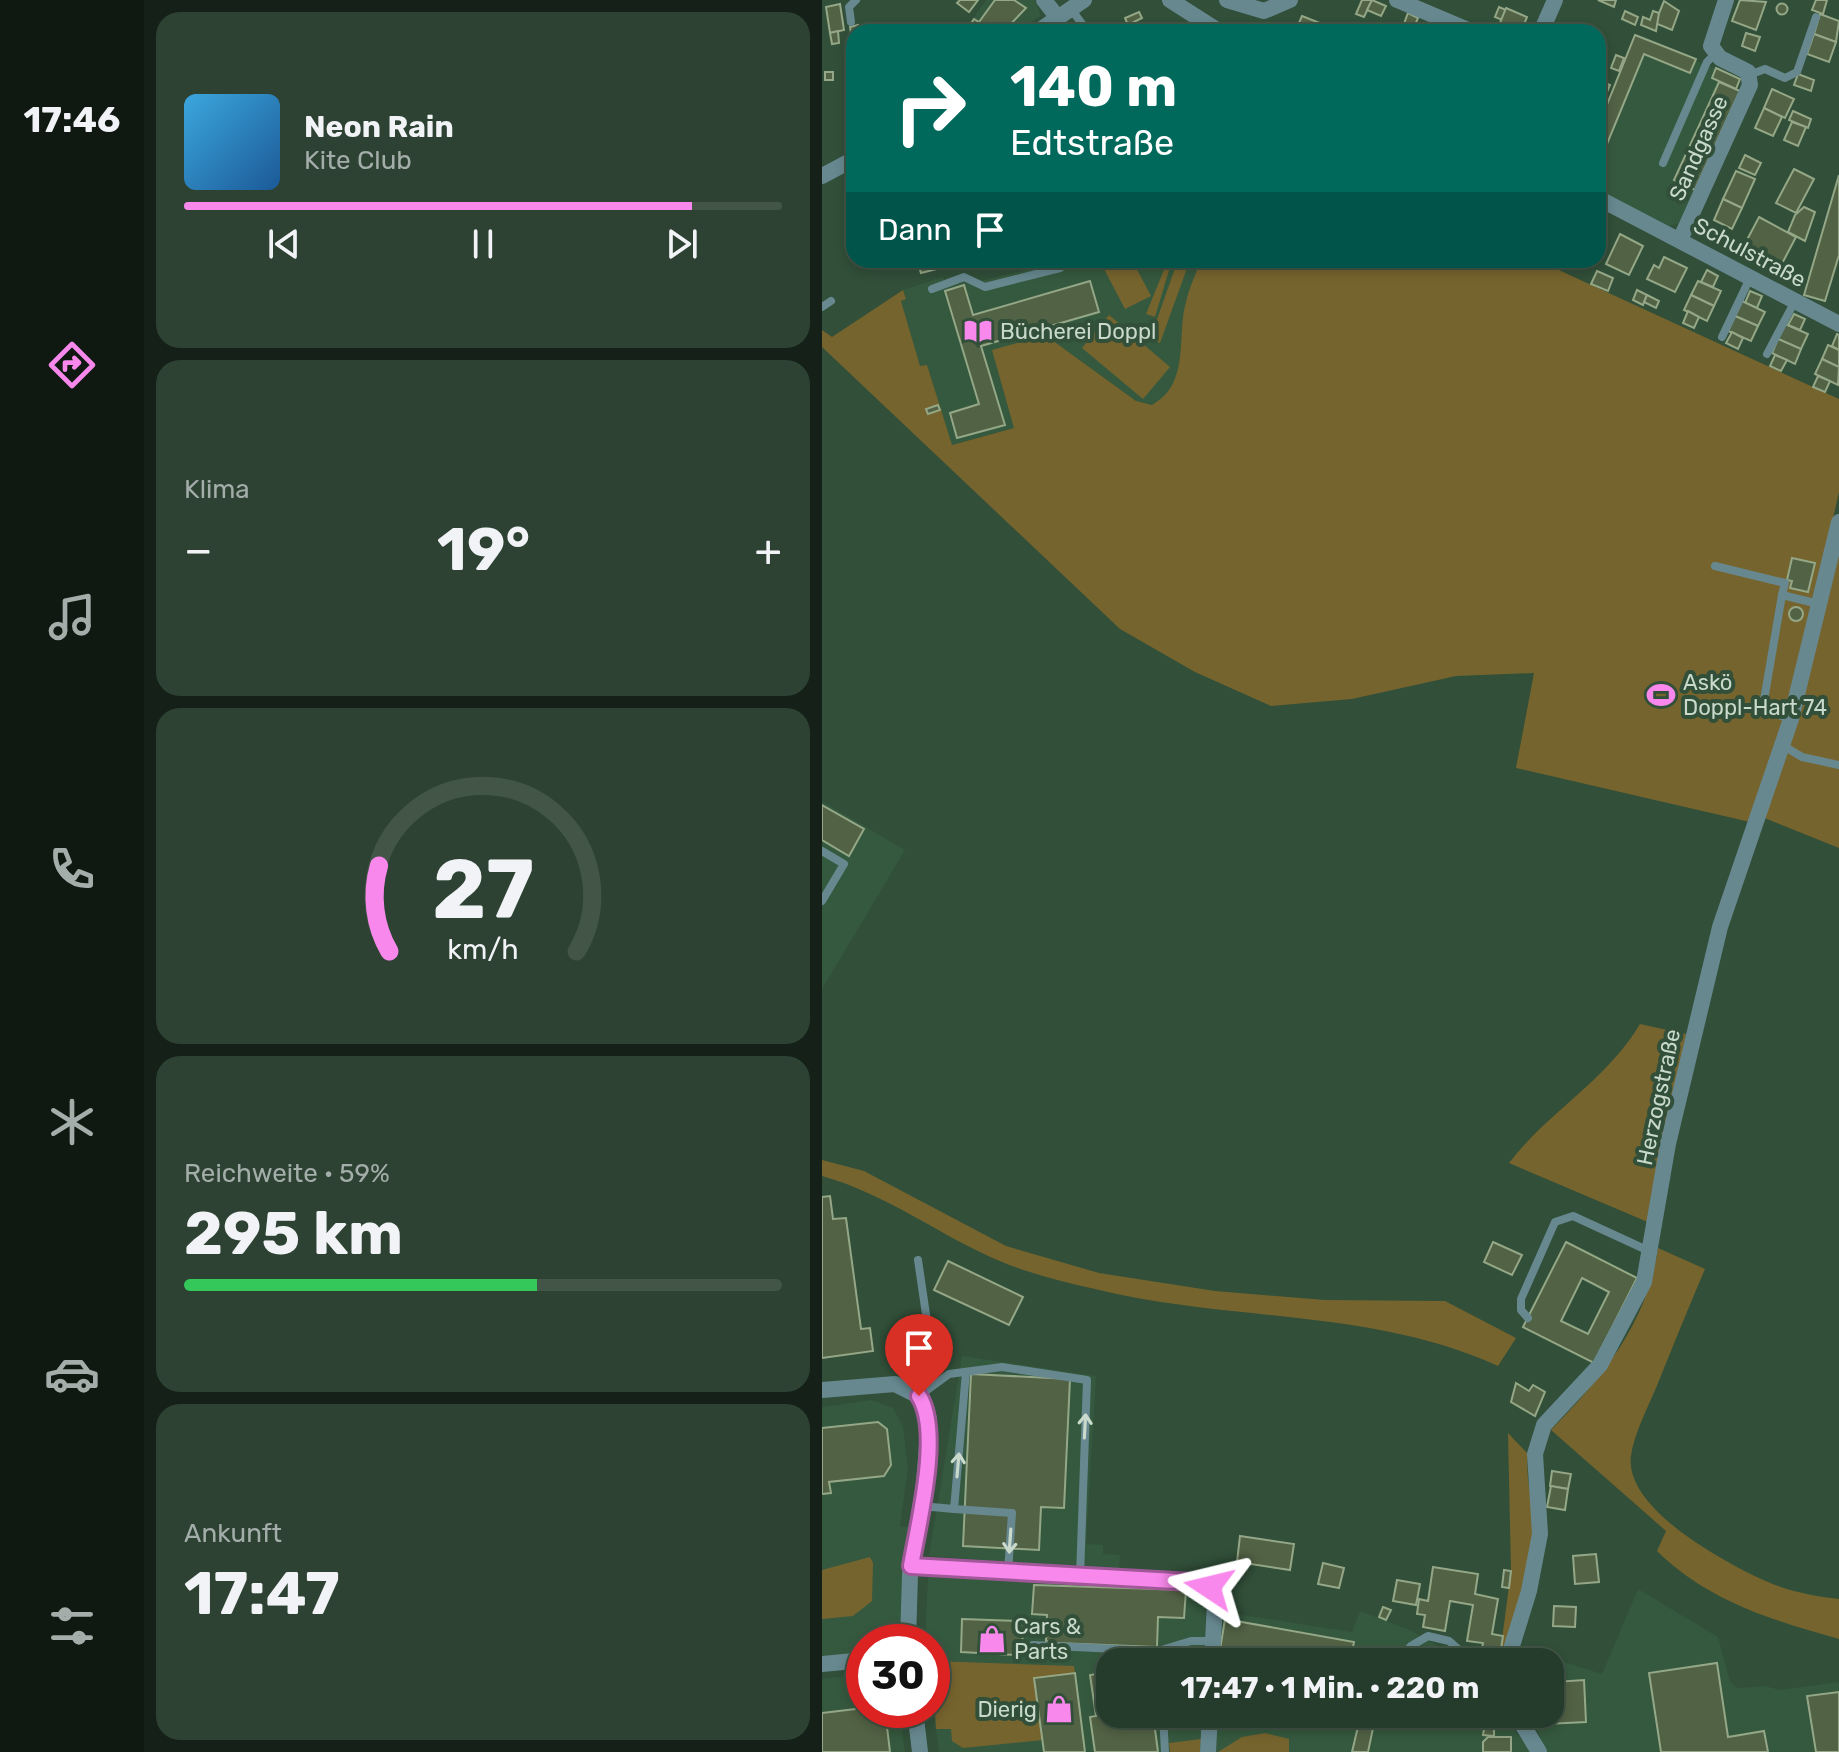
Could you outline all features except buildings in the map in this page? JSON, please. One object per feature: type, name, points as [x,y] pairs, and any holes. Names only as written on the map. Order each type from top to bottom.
[{"type":"street","points":[[1044,0],[1071,9]]},
{"type":"street","points":[[1170,0],[1208,24]]},
{"type":"street","points":[[1227,0],[1264,11],[1290,0]]},
{"type":"street","points":[[1397,0],[1454,24]]},
{"type":"street","points":[[1544,24],[1555,0]]},
{"type":"street","points":[[1715,54],[1711,46],[1713,34],[1726,0]]},
{"type":"street","points":[[1049,24],[1071,9]]},
{"type":"street","name":"Sandgasse","points":[[1680,240],[1750,85],[1749,75],[1740,66],[1715,54]]},
{"type":"street","points":[[822,176],[846,163]]},
{"type":"street","name":"Schulstraße","points":[[1606,202],[1839,324]]},
{"type":"street","name":"Herzogstraße","points":[[1511,1648],[1536,1564],[1540,1534],[1535,1454],[1544,1425],[1600,1365],[1644,1282],[1668,1144],[1720,927],[1791,719],[1839,522]]},
{"type":"street","points":[[822,1390],[883,1383],[913,1392],[929,1419],[921,1506],[911,1566],[909,1624]]},
{"type":"street","points":[[911,1566],[1202,1584],[1213,1592],[1215,1600],[1213,1648]]},
{"type":"street","points":[[822,1664],[846,1662]]},
{"type":"street","points":[[917,1728],[920,1752]]},
{"type":"street","points":[[1208,1752],[1209,1728]]},
{"type":"street","points":[[1524,1728],[1539,1752]]},
{"type":"lane","points":[[851,22],[849,7],[856,0]]},
{"type":"lane","points":[[1749,75],[1765,69],[1785,78],[1797,72],[1816,17]]},
{"type":"lane","points":[[1663,163],[1707,62],[1715,54]]},
{"type":"lane","points":[[932,289],[964,277],[985,287],[1060,268]]},
{"type":"lane","points":[[1722,337],[1750,277]]},
{"type":"lane","points":[[822,307],[831,301]]},
{"type":"lane","points":[[1767,354],[1795,301]]},
{"type":"lane","points":[[1715,566],[1785,583],[1764,700],[1773,713],[1791,719]]},
{"type":"lane","points":[[1782,595],[1819,604]]},
{"type":"lane","points":[[1782,745],[1802,757],[1839,765]]},
{"type":"lane","points":[[822,851],[844,864],[822,901]]},
{"type":"lane","points":[[1528,1318],[1521,1310],[1521,1299],[1555,1222],[1564,1217],[1573,1216],[1650,1252]]},
{"type":"lane","points":[[913,1392],[933,1362],[918,1260]]},
{"type":"lane","points":[[913,1392],[949,1374],[1002,1367],[1087,1380],[1080,1576]]},
{"type":"lane","points":[[954,1509],[966,1372]]},
{"type":"lane","points":[[921,1506],[1012,1513],[1008,1572]]},
{"type":"lane","points":[[1409,1648],[1428,1636],[1449,1641],[1457,1648]]},
{"type":"lane","points":[[1033,1645],[1158,1651],[1191,1641],[1213,1641]]},
{"type":"lane","points":[[1164,1728],[1165,1752]]},
{"type":"shaded area","points":[[986,0],[1035,0],[1041,16],[1028,24],[970,24]]},
{"type":"shaded area","points":[[1635,35],[1740,79],[1736,89],[1740,91],[1678,224],[1669,226],[1606,194],[1606,107]]},
{"type":"shaded area","points":[[1035,268],[1198,268],[1185,304],[1178,377],[1163,399],[1152,405],[1136,401],[1045,335],[1014,428],[951,445],[927,365],[920,367],[901,301],[906,299],[903,290],[943,277],[946,285],[972,277],[981,281]]},
{"type":"shaded area","points":[[1104,268],[1136,268],[1151,296],[1125,309]]},
{"type":"shaded area","points":[[1165,268],[1170,268],[1155,317],[1146,314]]},
{"type":"shaded area","points":[[1175,268],[1187,268],[1160,343],[1150,339]]},
{"type":"shaded area","points":[[1198,268],[1554,268],[1839,399],[1839,492],[1828,540],[1839,542],[1839,848],[1762,817],[1786,718],[1750,822],[1516,768],[1534,673],[1456,676],[1352,699],[1271,706],[1195,672],[1120,629],[822,347],[822,330],[832,337],[903,290],[906,299],[901,301],[920,366],[927,365],[952,445],[1014,428],[992,350],[1045,335],[1136,401],[1152,405],[1164,396],[1177,372],[1183,316]]},
{"type":"shaded area","points":[[1109,315],[1170,367],[1143,399],[1082,348]]},
{"type":"shaded area","points":[[822,801],[905,850],[822,989]]},
{"type":"shaded area","points":[[1640,1024],[1686,1034],[1650,1223],[1509,1163],[1611,1062]]},
{"type":"shaded area","points":[[822,1160],[864,1171],[1006,1246],[1099,1273],[1215,1291],[1325,1300],[1445,1301],[1516,1338],[1498,1366],[1450,1347],[1400,1334],[1299,1318],[1196,1307],[1060,1281],[1002,1262],[869,1193],[822,1176]]},
{"type":"shaded area","points":[[1658,1248],[1705,1269],[1638,1430],[1631,1456],[1633,1476],[1644,1496],[1660,1514],[1728,1562],[1777,1585],[1839,1599],[1839,1639],[1742,1607],[1697,1583],[1657,1551],[1666,1531],[1551,1430],[1605,1369],[1633,1325],[1644,1301]]},
{"type":"shaded area","points":[[962,1356],[1096,1376],[1086,1544],[1103,1545],[1103,1554],[1120,1555],[1119,1571],[929,1556]]},
{"type":"shaded area","points":[[872,1400],[893,1408],[903,1426],[908,1469],[900,1526],[909,1527],[902,1574],[901,1624],[846,1624],[846,1654],[822,1657],[822,1407]]},
{"type":"shaded area","points":[[1508,1433],[1528,1454],[1534,1541],[1523,1594],[1504,1648],[1501,1648],[1511,1571]]},
{"type":"shaded area","points":[[870,1557],[873,1563],[872,1601],[853,1616],[822,1619],[822,1570]]},
{"type":"shaded area","points":[[928,1576],[1195,1589],[1206,1594],[1204,1648],[1096,1648],[1096,1728],[1201,1728],[1200,1752],[939,1752],[936,1728],[950,1728],[950,1624],[926,1624]]},
{"type":"shaded area","points":[[1638,1589],[1718,1637],[1730,1681],[1737,1688],[1765,1686],[1780,1690],[1839,1682],[1839,1752],[1546,1752],[1537,1728],[1564,1728],[1564,1662],[1602,1674]]},
{"type":"shaded area","points":[[1360,1611],[1412,1631],[1441,1648],[1219,1648],[1223,1612],[1352,1632]]},
{"type":"shaded area","points":[[950,1662],[1074,1666],[1075,1673],[1034,1678],[1043,1740],[963,1748],[952,1741],[951,1729],[936,1729],[950,1728]]},
{"type":"shaded area","points":[[846,1676],[846,1728],[902,1728],[905,1752],[822,1752],[822,1679]]},
{"type":"shaded area","points":[[1215,1728],[1512,1728],[1532,1752],[1214,1752]]},
{"type":"shaded area","points":[[1265,1733],[1289,1739],[1289,1752],[1218,1752],[1242,1737]]},
{"type":"shaded area","points":[[1201,1739],[1200,1752],[1170,1752],[1169,1743]]},
{"type":"place","name":"Bücherei Doppl","points":[[978,331]]},
{"type":"place","name":"Askö Doppl-Hart 74","points":[[1661,695]]},
{"type":"place","name":"Cars & Parts","points":[[992,1639]]},
{"type":"place","name":"Dierig","points":[[1059,1709]]},
{"type":"route","points":[[919,1396],[929,1419],[924,1483],[911,1566],[1193,1582],[1209,1587]]}]
